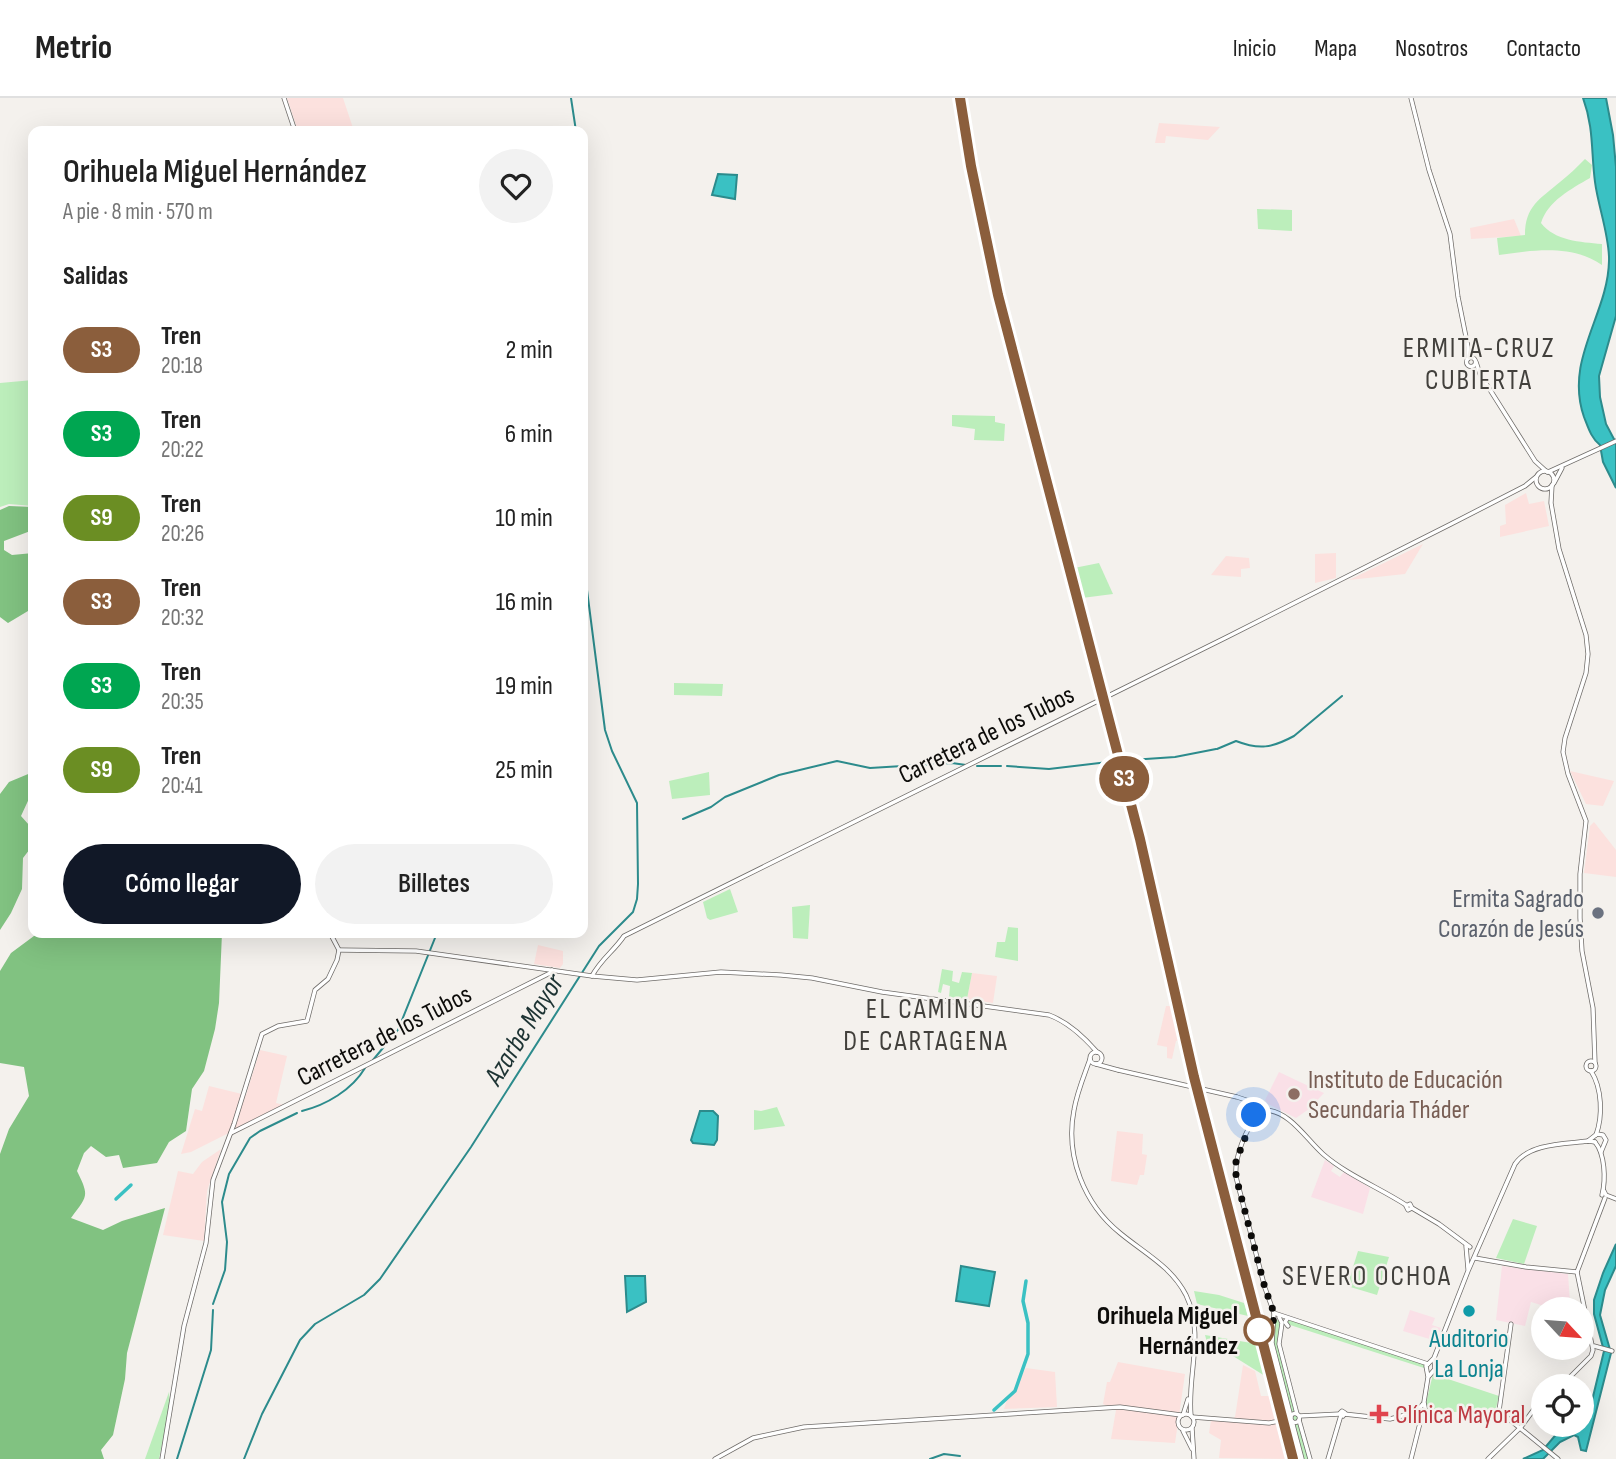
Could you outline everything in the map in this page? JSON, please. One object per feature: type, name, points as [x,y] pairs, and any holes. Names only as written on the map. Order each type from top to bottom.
[{"type":"main road","points":[[284,98],[293,126]]},
{"type":"main road","points":[[1411,98],[1429,170],[1450,234],[1458,297],[1472,361],[1535,461],[1553,478],[1551,503]]},
{"type":"main road","points":[[1537,476],[1563,467],[1616,441]]},
{"type":"main road","points":[[1535,461],[1537,485],[1546,491],[1551,503],[1559,549],[1586,635],[1588,654],[1586,673],[1563,752],[1568,774],[1586,821],[1580,874],[1580,918],[1582,951],[1593,1008],[1593,1053],[1600,1124],[1606,1140],[1601,1155]]},
{"type":"main road","points":[[1542,489],[1548,489],[1552,485],[1563,467]]},
{"type":"main road","name":"Carretera de los Tubos","points":[[592,976],[600,961],[617,948],[624,936],[1227,637],[1525,486],[1537,476]]},
{"type":"main road","name":"Carretera de los Tubos","points":[[1525,486],[1537,485]]},
{"type":"main road","points":[[162,1459],[184,1326],[206,1243],[210,1191],[262,1034],[278,1026],[307,1021],[315,990],[328,979],[337,960],[339,950],[333,938]]},
{"type":"main road","points":[[339,950],[360,948],[430,952],[637,980],[739,972],[812,978],[882,992],[1049,1015],[1060,1019],[1084,1039],[1102,1055],[1101,1060]]},
{"type":"main road","name":"Carretera de los Tubos","points":[[231,1133],[552,970]]},
{"type":"main road","points":[[1084,1039],[1093,1060],[1108,1067],[1260,1102],[1264,1108]]},
{"type":"main road","points":[[1097,1052],[1076,1097],[1072,1124],[1077,1169],[1092,1202],[1108,1222],[1167,1269],[1186,1296],[1196,1335],[1191,1391],[1194,1458]]},
{"type":"main road","points":[[1593,1053],[1586,1068],[1595,1078]]},
{"type":"main road","points":[[1093,1060],[1101,1060],[1108,1067]]},
{"type":"main road","points":[[1589,1062],[1595,1065]]},
{"type":"main road","points":[[1591,1071],[1595,1065]]},
{"type":"main road","points":[[1243,1099],[1255,1111]]},
{"type":"main road","points":[[1255,1103],[1253,1121],[1236,1161],[1236,1177],[1265,1288],[1282,1323],[1279,1344],[1310,1459]]},
{"type":"main road","points":[[1255,1111],[1264,1108],[1272,1110],[1292,1122],[1325,1156],[1439,1223],[1473,1252],[1492,1261],[1577,1272]]},
{"type":"main road","points":[[1583,1297],[1577,1272],[1605,1196],[1601,1155],[1596,1139],[1600,1124]]},
{"type":"main road","points":[[1467,1257],[1480,1243],[1511,1173],[1524,1154],[1596,1139],[1603,1135]]},
{"type":"main road","points":[[1596,1139],[1604,1143]]},
{"type":"main road","points":[[1605,1196],[1616,1199]]},
{"type":"main road","points":[[1467,1257],[1473,1252]]},
{"type":"main road","points":[[1430,1372],[1426,1368],[1432,1362],[1460,1293],[1473,1252]]},
{"type":"main road","points":[[1467,1257],[1468,1271]]},
{"type":"main road","points":[[1277,1316],[1432,1362]]},
{"type":"main road","points":[[1277,1316],[1274,1320],[1272,1343],[1302,1459]]},
{"type":"main road","points":[[1288,1326],[1285,1321],[1289,1319]]},
{"type":"main road","points":[[1511,1324],[1499,1412],[1558,1459]]},
{"type":"main road","points":[[1594,1346],[1612,1351]]},
{"type":"main road","points":[[1574,1374],[1587,1360]]},
{"type":"main road","points":[[1291,1419],[1293,1414],[1300,1417],[1342,1414],[1390,1419],[1418,1415],[1423,1408],[1428,1377],[1435,1369],[1432,1362]]},
{"type":"main road","points":[[1191,1391],[1178,1422],[1180,1428],[1187,1431],[1203,1416]]},
{"type":"main road","points":[[715,1459],[753,1438],[804,1427],[1120,1407],[1269,1423],[1291,1419],[1296,1422],[1300,1417]]},
{"type":"main road","points":[[1411,1459],[1420,1423],[1418,1415],[1423,1408]]},
{"type":"main road","points":[[1163,1413],[1174,1419],[1189,1442],[1194,1458]]},
{"type":"main road","points":[[1488,1459],[1521,1427],[1531,1413]]},
{"type":"main road","points":[[1328,1459],[1342,1414]]},
{"type":"shaded area","points":[[287,98],[343,98],[352,126],[296,126]]},
{"type":"shaded area","points":[[1159,123],[1220,127],[1208,140],[1166,136],[1165,143],[1155,143]]},
{"type":"shaded area","points":[[1514,219],[1521,236],[1471,239],[1470,228]]},
{"type":"shaded area","points":[[1526,493],[1529,504],[1544,501],[1549,526],[1500,537],[1500,526],[1506,524],[1505,505]]},
{"type":"shaded area","points":[[1423,544],[1405,574],[1349,580]]},
{"type":"shaded area","points":[[1336,553],[1336,578],[1315,583],[1315,554]]},
{"type":"shaded area","points":[[1226,556],[1249,558],[1250,568],[1241,569],[1241,577],[1211,575]]},
{"type":"shaded area","points":[[1570,771],[1614,781],[1603,806],[1586,804]]},
{"type":"shaded area","points":[[1594,822],[1616,850],[1616,877],[1584,873],[1590,826]]},
{"type":"shaded area","points":[[538,945],[563,951],[563,964],[560,968],[534,964]]},
{"type":"shaded area","points":[[972,973],[997,976],[993,1003],[967,999]]},
{"type":"shaded area","points":[[1166,1006],[1171,1006],[1179,1040],[1176,1041],[1172,1059],[1167,1058],[1167,1047],[1157,1045]]},
{"type":"shaded area","points":[[260,1050],[287,1056],[276,1103],[284,1105],[191,1152],[181,1154],[195,1109],[202,1111],[209,1086],[246,1095]]},
{"type":"shaded area","name":"Instituto de Educación Secundaria Tháder","points":[[1279,1072],[1324,1093],[1296,1118],[1265,1100]]},
{"type":"shaded area","points":[[1117,1131],[1143,1134],[1142,1154],[1147,1155],[1144,1175],[1140,1175],[1137,1185],[1111,1181]]},
{"type":"shaded area","points":[[221,1149],[207,1191],[204,1241],[163,1235],[178,1171],[193,1174],[202,1162]]},
{"type":"shaded area","points":[[1325,1160],[1334,1166],[1331,1171],[1340,1177],[1344,1172],[1370,1188],[1363,1214],[1311,1197]]},
{"type":"shaded area","points":[[1502,1266],[1568,1274],[1570,1297],[1531,1297],[1525,1326],[1496,1320]]},
{"type":"shaded area","points":[[1410,1310],[1435,1318],[1432,1325],[1441,1328],[1436,1341],[1403,1331]]},
{"type":"shaded area","points":[[1263,1320],[1298,1459],[1288,1459],[1252,1322]]},
{"type":"shaded area","points":[[1118,1362],[1185,1374],[1175,1443],[1111,1439],[1116,1410],[1103,1404],[1107,1382],[1110,1382]]},
{"type":"shaded area","points":[[1243,1365],[1255,1371],[1261,1396],[1269,1396],[1288,1459],[1219,1458],[1221,1440],[1209,1433],[1211,1420],[1227,1421],[1235,1417]]},
{"type":"shaded area","points":[[1026,1368],[1055,1372],[1057,1407],[1004,1409]]},
{"type":"green space","points":[[1585,159],[1592,165],[1590,178],[1555,202],[1541,223],[1553,234],[1561,237],[1602,244],[1602,265],[1590,258],[1565,251],[1539,250],[1499,255],[1497,238],[1525,235],[1528,217],[1535,204]]},
{"type":"green space","points":[[1257,209],[1292,210],[1292,231],[1258,229]]},
{"type":"green space","points":[[28,380],[28,506],[9,504],[0,507],[0,383]]},
{"type":"green space","points":[[952,415],[995,416],[995,422],[1005,424],[1004,441],[974,440],[975,429],[952,426]]},
{"type":"green space","points":[[9,506],[28,507],[28,532],[4,541],[4,550],[12,555],[28,553],[28,611],[8,623],[0,617],[0,510]]},
{"type":"green space","points":[[1099,563],[1113,594],[1082,598],[1074,568]]},
{"type":"green space","points":[[674,683],[723,684],[722,696],[674,695]]},
{"type":"green space","points":[[709,772],[710,795],[672,799],[669,781]]},
{"type":"green space","points":[[28,774],[28,801],[21,816],[28,824],[28,852],[23,858],[22,889],[0,930],[0,794],[9,782]]},
{"type":"green space","points":[[730,889],[738,912],[710,920],[707,918],[703,902]]},
{"type":"green space","points":[[810,905],[808,939],[793,938],[792,907]]},
{"type":"green space","points":[[1008,927],[1018,928],[1018,961],[995,957],[997,942],[1005,942]]},
{"type":"green space","points":[[31,938],[222,938],[215,1029],[204,1071],[192,1089],[186,1131],[169,1142],[157,1163],[123,1168],[119,1155],[106,1157],[91,1146],[84,1153],[77,1171],[85,1196],[71,1218],[103,1230],[122,1221],[165,1208],[127,1353],[125,1379],[113,1435],[101,1450],[104,1459],[0,1459],[0,1154],[9,1129],[29,1096],[24,1067],[0,1063],[0,971],[11,953]]},
{"type":"green space","points":[[942,969],[953,971],[952,981],[959,983],[962,972],[972,973],[967,999],[949,997],[950,986],[943,984],[941,993],[938,992]]},
{"type":"green space","points":[[777,1107],[785,1126],[754,1130],[754,1110]]},
{"type":"green space","points":[[1513,1219],[1537,1226],[1524,1264],[1496,1258]]},
{"type":"green space","points":[[1358,1251],[1389,1257],[1377,1295],[1347,1286]]},
{"type":"green space","points":[[1194,1291],[1244,1303],[1248,1316],[1197,1304]]},
{"type":"green space","points":[[1273,1320],[1280,1320],[1278,1339],[1309,1459],[1304,1459],[1274,1344]]},
{"type":"green space","points":[[1286,1321],[1425,1364],[1424,1368],[1287,1324]]},
{"type":"green space","points":[[1205,1335],[1257,1344],[1265,1376],[1233,1356],[1208,1346]]},
{"type":"green space","points":[[1433,1374],[1499,1396],[1495,1412],[1429,1412],[1425,1407]]},
{"type":"green space","points":[[169,1392],[170,1406],[159,1459],[145,1459]]},
{"type":"water","points":[[1583,98],[1606,98],[1616,167],[1616,316],[1599,376],[1606,424],[1616,443],[1616,488],[1603,462],[1600,445],[1587,425],[1579,396],[1583,356],[1602,300],[1609,261],[1608,242],[1595,182],[1589,120]]},
{"type":"water","points":[[718,174],[737,175],[735,199],[712,195]]},
{"type":"water","points":[[700,1111],[713,1111],[718,1116],[717,1140],[714,1145],[693,1143],[691,1140]]},
{"type":"water","points":[[1616,1244],[1616,1266],[1605,1290],[1600,1315],[1611,1353],[1594,1420],[1594,1393],[1604,1351],[1594,1314],[1594,1300]]},
{"type":"water","points":[[961,1266],[995,1272],[989,1306],[956,1301]]},
{"type":"water","points":[[625,1276],[645,1276],[646,1302],[627,1312]]},
{"type":"water","points":[[1554,1437],[1570,1437],[1560,1442],[1543,1459],[1523,1459],[1543,1450]]},
{"type":"water","points":[[1578,1437],[1590,1437],[1586,1451],[1581,1450]]},
{"type":"waterway","name":"Azarbe Mayor","points":[[571,98],[575,126]]},
{"type":"waterway","name":"Azarbe Mayor","points":[[244,1459],[262,1414],[300,1340],[315,1324],[364,1295],[380,1279],[471,1147],[599,946],[633,912],[638,884],[637,803],[605,730],[588,598]]},
{"type":"waterway","points":[[1217,749],[1236,741],[1259,747],[1279,743],[1294,736],[1342,696]]},
{"type":"waterway","points":[[1007,766],[1049,769],[1108,762],[1118,757],[1131,760],[1175,757],[1216,749]]},
{"type":"waterway","points":[[683,819],[711,807],[725,797],[779,775],[837,761],[870,768],[952,763],[966,765]]},
{"type":"waterway","points":[[977,766],[1001,766]]},
{"type":"waterway","points":[[398,1030],[435,938]]},
{"type":"waterway","points":[[373,1060],[397,1031]]},
{"type":"waterway","points":[[302,1111],[338,1096],[365,1068]]},
{"type":"waterway","points":[[213,1304],[225,1270],[227,1242],[222,1202],[229,1174],[250,1138],[297,1113]]},
{"type":"waterway","points":[[116,1199],[131,1185]]},
{"type":"waterway","points":[[994,1410],[1015,1391],[1028,1354],[1028,1323],[1023,1301],[1026,1281]]},
{"type":"waterway","points":[[177,1459],[211,1350],[213,1310]]},
{"type":"waterway","points":[[930,1459],[944,1454],[960,1456]]},
{"type":"railway","points":[[958,98],[996,295],[1138,839],[1186,1049],[1232,1231]]},
{"type":"train","name":"S3","points":[[960,98],[998,295],[1140,839],[1194,1077],[1293,1459]]},
{"type":"place","name":"Ermita Sagrado Corazón de Jesús","points":[[1598,913]]},
{"type":"place","name":"Instituto de Educación Secundaria Tháder","points":[[1294,1094]]},
{"type":"place","name":"Auditorio La Lonja","points":[[1469,1311]]},
{"type":"place","name":"Orihuela Miguel Hernández","points":[[1259,1330]]},
{"type":"place","name":"Clínica Mayoral","points":[[1379,1414]]},
{"type":"district","name":"ERMITA-CRUZ CUBIERTA","points":[[1479,363]]},
{"type":"district","name":"EL CAMINO DE CARTAGENA","points":[[926,1024]]},
{"type":"district","name":"SEVERO OCHOA","points":[[1367,1275]]},
{"type":"route","points":[[1254,1115],[1235,1169],[1265,1288],[1274,1313],[1273,1324],[1259,1330]]}]
